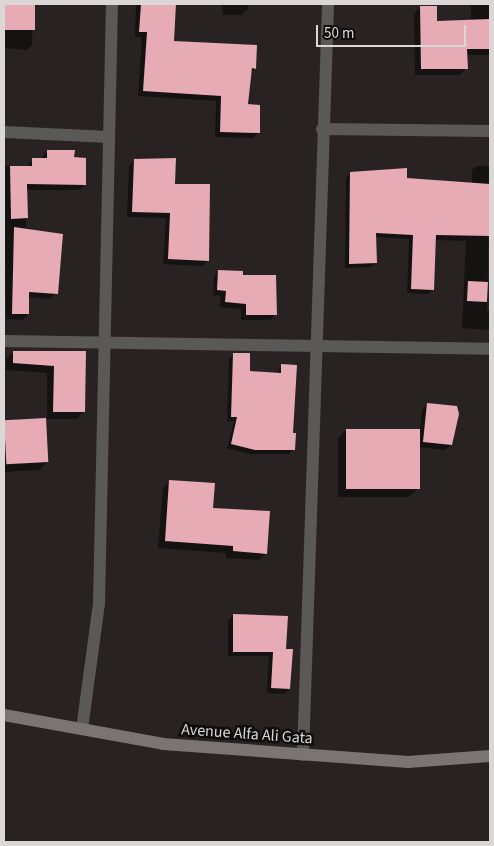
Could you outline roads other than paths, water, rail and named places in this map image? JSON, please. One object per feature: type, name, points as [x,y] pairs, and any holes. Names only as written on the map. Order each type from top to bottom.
[{"type":"street","points":[[82,729],[99,604],[112,4]]},
{"type":"street","points":[[303,754],[322,129],[328,4]]},
{"type":"street","points":[[322,129],[490,132]]},
{"type":"street","points":[[4,132],[109,136]]},
{"type":"street","points":[[4,342],[315,344],[490,348]]},
{"type":"street","name":"Avenue Alfa Ali Gata","points":[[4,715],[163,744],[408,762],[490,756]]}]
